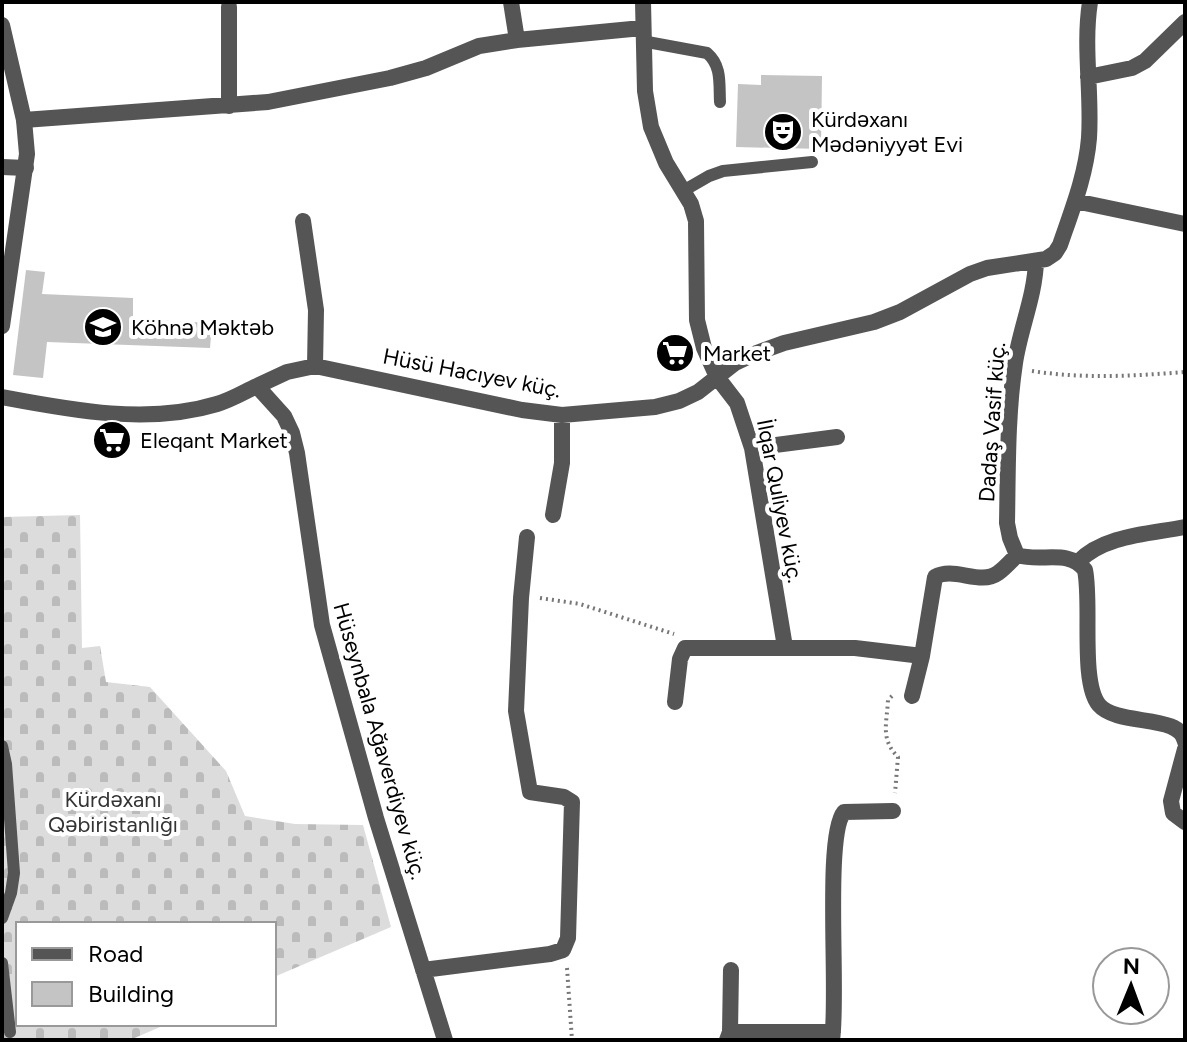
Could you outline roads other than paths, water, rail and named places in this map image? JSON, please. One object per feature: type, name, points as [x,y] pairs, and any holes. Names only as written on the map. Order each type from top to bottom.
[{"type":"street","points":[[511,2],[517,40]]},
{"type":"street","name":"İlqar Quliyev küç.","points":[[643,2],[645,91],[651,127],[661,153],[691,204],[696,221],[697,320],[704,348],[717,377],[737,403],[752,448],[785,647]]},
{"type":"street","points":[[1036,261],[1055,253],[1086,164],[1090,2]]},
{"type":"street","points":[[229,7],[229,106]]},
{"type":"street","points":[[1088,77],[1132,68],[1145,61],[1185,22]]},
{"type":"street","points":[[2,25],[24,120],[26,168],[2,326]]},
{"type":"street","points":[[24,120],[268,102],[390,78],[426,68],[479,46],[517,40],[642,34]]},
{"type":"street","points":[[2,167],[26,168]]},
{"type":"street","points":[[1075,201],[1185,224]]},
{"type":"street","points":[[303,221],[316,310],[315,366]]},
{"type":"street","name":"Hüsü Hacıyev küç.","points":[[257,386],[287,372],[315,366],[522,410],[562,415],[667,404],[698,392],[735,363],[769,348],[874,322],[987,268],[1036,261]]},
{"type":"street","name":"Dadaş Vasif küç.","points":[[1017,555],[1007,523],[1014,368],[1019,336],[1035,278],[1036,261]]},
{"type":"street","points":[[2,397],[78,411],[167,413],[219,403],[257,386]]},
{"type":"street","name":"Hüseynbala Ağaverdiyev küç.","points":[[257,386],[284,416],[292,433],[322,625],[376,818],[445,1040]]},
{"type":"street","points":[[553,515],[562,463],[562,415]]},
{"type":"street","points":[[752,448],[837,437]]},
{"type":"street","points":[[1078,562],[1089,551],[1105,544],[1185,527]]},
{"type":"street","points":[[423,970],[563,950],[568,938],[574,810],[572,802],[564,797],[530,792],[516,711],[527,537]]},
{"type":"street","points":[[912,696],[935,577],[950,573],[988,578],[1017,555],[1028,558],[1063,557],[1078,562],[1085,570],[1089,676],[1093,695],[1100,706],[1114,715],[1176,727],[1184,735],[1185,742]]},
{"type":"street","points":[[675,702],[680,659],[685,648],[855,648],[922,656]]},
{"type":"street","points":[[1185,749],[1171,801],[1173,813],[1185,822]]},
{"type":"street","points":[[731,970],[728,1036],[833,1036],[838,819],[844,812],[893,811]]},
{"type":"lane","points":[[642,34],[707,53],[719,69],[720,102]]},
{"type":"lane","points":[[683,191],[723,171],[812,162]]},
{"type":"lane","points":[[2,746],[14,873],[2,918]]},
{"type":"lane","points":[[2,963],[10,1032]]},
{"type":"place","name":"Kürdəxanı Mədəniyyət Evi","points":[[783,132]]},
{"type":"place","name":"Köhnə Məktəb","points":[[103,327]]},
{"type":"place","name":"Market","points":[[675,353]]},
{"type":"place","name":"Eleqant Market","points":[[112,440]]},
{"type":"park label","name":"Kürdəxanı Qəbiristanlığı","points":[[113,812]]}]
